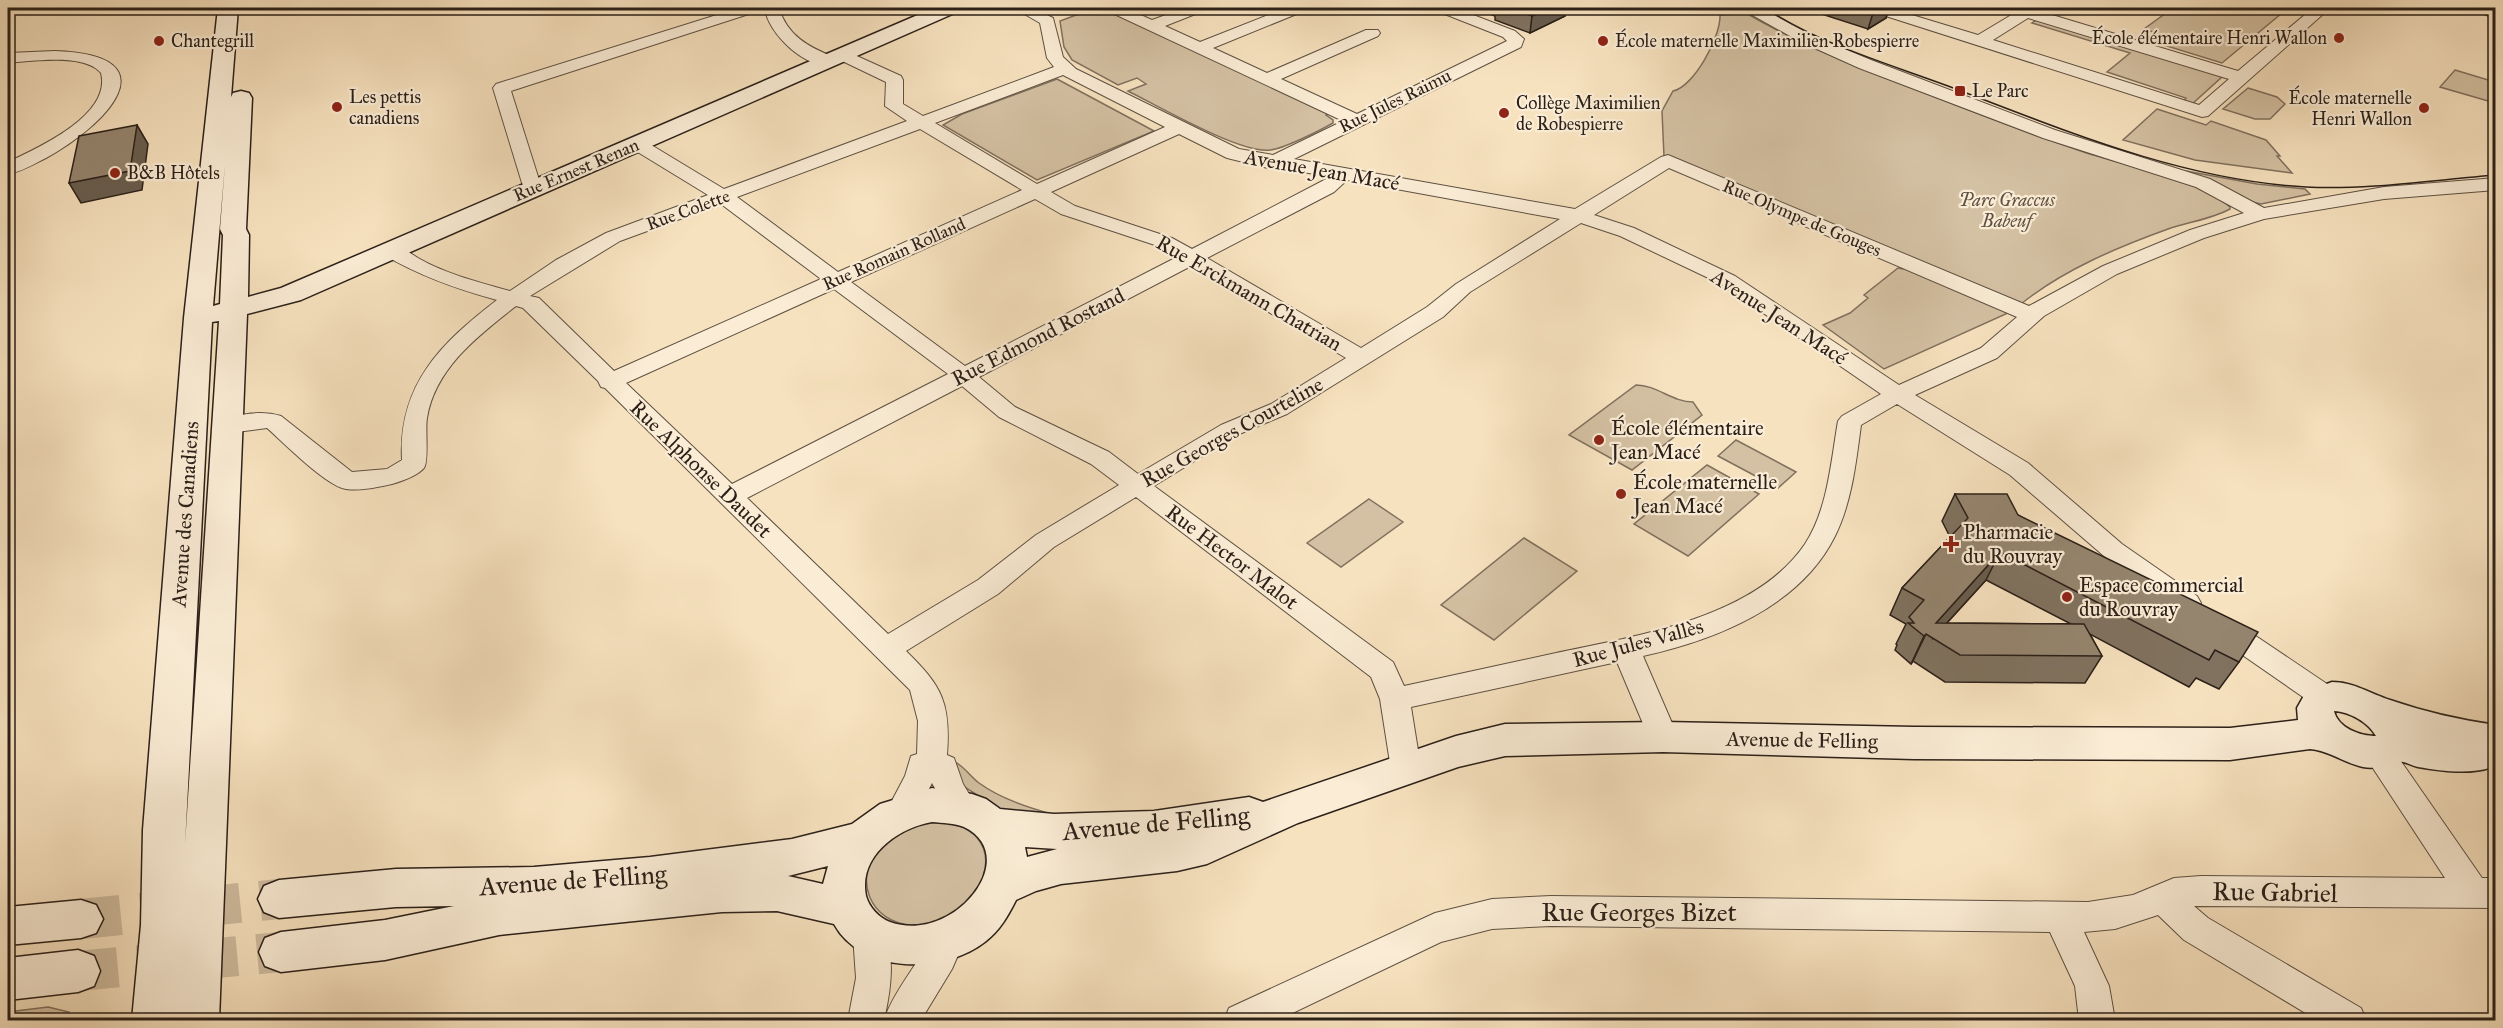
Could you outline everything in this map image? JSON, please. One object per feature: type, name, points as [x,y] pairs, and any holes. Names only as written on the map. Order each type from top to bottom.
[{"type":"street","name":"Avenue des Canadiens","points":[[155,1020],[163,939],[165,810],[198,318],[228,8]]},
{"type":"street","name":"Avenue des Canadiens","points":[[196,1020],[230,425],[236,253],[236,235],[233,229],[244,35],[251,8]]},
{"type":"street","points":[[535,189],[531,183],[502,88],[753,8]]},
{"type":"street","points":[[772,8],[776,24],[783,34],[803,49],[835,58]]},
{"type":"street","name":"Rue Ernest Renan","points":[[198,318],[291,294],[950,8]]},
{"type":"street","points":[[1022,8],[1047,21],[1055,58],[1064,69]]},
{"type":"street","points":[[1113,8],[1355,120]]},
{"type":"street","points":[[1152,26],[1198,8]]},
{"type":"street","points":[[1199,48],[1299,8]]},
{"type":"street","name":"Rue Jules Raimu","points":[[1272,163],[1355,120],[1515,44],[1516,39],[1509,34],[1442,8]]},
{"type":"street","points":[[1750,8],[1804,38],[1865,64],[2049,134],[2203,183],[2261,214]]},
{"type":"street","points":[[1875,8],[2202,112],[2322,8]]},
{"type":"street","points":[[2482,8],[2496,14]]},
{"type":"street","points":[[1980,41],[2030,10],[2241,77]]},
{"type":"street","points":[[1267,79],[1372,33]]},
{"type":"street","points":[[2146,48],[2163,36]]},
{"type":"street","points":[[8,57],[59,55],[99,62],[111,76],[112,91],[97,114],[62,139],[8,169]]},
{"type":"street","name":"Rue Erckmann Chatrian","points":[[835,58],[896,80],[893,94],[894,106],[1035,191],[1077,213],[1165,242],[1362,357]]},
{"type":"street","name":"Rue Colette","points":[[230,425],[258,420],[273,421],[336,474],[348,481],[378,479],[395,475],[414,464],[412,436],[424,389],[444,361],[461,341],[514,297],[572,258],[613,237],[922,124],[1064,69]]},
{"type":"street","name":"Avenue Jean Macé","points":[[1064,69],[1234,154],[1272,163],[1342,173],[1579,216],[1627,232],[1728,280],[1898,394],[2019,470],[2113,550],[2326,698]]},
{"type":"street","name":"Rue Romain Rolland","points":[[609,382],[1180,127]]},
{"type":"street","name":"Rue Hector Malot","points":[[637,144],[724,197],[963,375],[1007,412],[1100,458],[1383,669],[1395,699],[1404,759]]},
{"type":"street","name":"Rue Olympe de Gouges","points":[[1579,216],[1668,161],[2031,315]]},
{"type":"street","name":"Rue Edmond Rostand","points":[[730,496],[1327,188],[1336,182],[1342,173]]},
{"type":"street","name":"Rue Jules Vallès","points":[[1395,699],[1673,639],[1705,627],[1763,597],[1788,579],[1814,550],[1830,516],[1850,421],[1898,394],[1989,353],[2031,315],[2110,270],[2197,234],[2261,214],[2384,193],[2496,184]]},
{"type":"street","name":"Rue Georges Courteline","points":[[886,649],[988,587],[1045,542],[1229,430],[1279,409],[1435,312],[1463,288],[1579,216]]},
{"type":"street","name":"Rue Alphonse Daudet","points":[[392,251],[419,267],[455,282],[531,303],[609,382],[730,496],[921,684],[927,693],[932,713],[934,741],[931,761],[922,765],[920,777],[902,812]]},
{"type":"street","points":[[1626,650],[1663,737]]},
{"type":"street","points":[[2496,741],[2454,734],[2376,711],[2353,700],[2334,696],[2317,704],[2315,710],[2321,726],[2330,735],[2353,748],[2496,757]]},
{"type":"street","points":[[2376,711],[2392,727],[2396,735],[2386,749]]},
{"type":"street","name":"Avenue de Felling","points":[[1004,886],[1028,875],[1061,866],[1154,856],[1207,846],[1404,759],[1456,752],[1505,740],[1663,737],[1926,743],[2230,744],[2310,734],[2330,735]]},
{"type":"street","points":[[2386,749],[2484,893]]},
{"type":"street","points":[[859,921],[887,942],[906,946],[927,945],[948,939],[977,922],[993,905],[1004,886],[1007,872],[1006,847],[949,786],[943,767],[931,761]]},
{"type":"street","points":[[866,1020],[876,960],[859,921],[844,896],[845,872],[853,854],[876,828],[902,812],[932,805],[977,816]]},
{"type":"street","name":"Avenue de Felling","points":[[977,816],[1041,832],[1096,832],[1154,828],[1284,811]]},
{"type":"street","name":"Avenue de Felling","points":[[279,899],[396,888],[534,886],[650,875],[792,857],[865,838]]},
{"type":"street","name":"Rue Gabriel","points":[[2059,915],[2115,914],[2136,909],[2174,893],[2201,891],[2484,893]]},
{"type":"street","name":"Avenue de Felling","points":[[281,952],[385,940],[499,916],[722,893],[777,892],[859,921]]},
{"type":"street","points":[[2161,897],[2196,929],[2348,1020]]},
{"type":"street","name":"Rue Georges Bizet","points":[[1242,1020],[1435,928],[1492,914],[1551,911],[2059,915]]},
{"type":"street","points":[[2059,915],[2092,986],[2097,1020]]},
{"type":"street","points":[[8,926],[81,919]]},
{"type":"street","points":[[902,1020],[940,958],[948,939]]},
{"type":"street","points":[[8,979],[78,971]]},
{"type":"green space","points":[[1095,8],[1102,8],[1330,113],[1326,115],[1333,120],[1333,123],[1292,143],[1270,150],[1240,145],[1199,128],[1128,91],[1146,84],[1137,78],[1118,85],[1072,60],[1064,47],[1060,21]]},
{"type":"green space","points":[[2173,8],[2288,8],[2222,63],[2157,43],[2165,36],[2144,29]]},
{"type":"green space","name":"Parc Graccus Babeuf","points":[[1746,13],[1815,48],[1862,68],[2060,144],[2178,180],[2215,197],[2230,209],[2208,218],[2168,229],[2111,252],[2055,280],[2021,304],[1664,157],[1662,111],[1673,91],[1689,80],[1705,59],[1716,35],[1720,15]]},
{"type":"green space","points":[[2038,19],[2223,76],[2191,105],[2182,103],[2186,98],[2107,72],[2130,53],[2032,23]]},
{"type":"green space","points":[[2455,70],[2495,82],[2495,103],[2440,87]]},
{"type":"green space","points":[[1057,79],[1154,131],[1037,180],[943,125],[962,114]]},
{"type":"green space","points":[[2248,88],[2277,97],[2285,104],[2270,119],[2255,119],[2223,109]]},
{"type":"green space","points":[[2157,109],[2206,125],[2211,121],[2266,140],[2292,173],[2195,160],[2123,140]]},
{"type":"green space","points":[[2186,171],[2257,184],[2305,189],[2310,194],[2261,204]]},
{"type":"green space","points":[[1906,267],[1984,300],[2008,313],[1884,369],[1823,325],[1850,313],[1868,298],[1864,295],[1898,268]]},
{"type":"green space","points":[[1636,385],[1693,402],[1702,415],[1632,470],[1569,435]]},
{"type":"green space","points":[[1736,440],[1796,472],[1778,488],[1718,456]]},
{"type":"green space","points":[[1707,465],[1759,494],[1688,556],[1634,524]]},
{"type":"green space","points":[[1369,499],[1403,522],[1341,567],[1307,543]]},
{"type":"green space","points":[[1524,538],[1577,571],[1494,640],[1441,605]]},
{"type":"green space","points":[[957,763],[979,783],[997,794],[1055,815],[999,809],[960,782],[953,764]]},
{"type":"green space","points":[[930,822],[959,826],[977,838],[985,855],[984,874],[975,893],[960,910],[939,921],[913,925],[898,923],[886,917],[876,908],[870,897],[867,871],[872,858],[886,841],[904,831]]},
{"type":"green space","points":[[48,1007],[69,1012],[68,1020],[8,1020],[8,1012]]},
{"type":"building","points":[[1510,8],[1550,8],[1532,16]]},
{"type":"building","points":[[1856,8],[1882,8],[1873,13]]},
{"type":"building","points":[[137,125],[130,171],[69,183],[79,136]]},
{"type":"building","points":[[1955,494],[2007,494],[2018,515],[2258,632],[2239,662],[2215,650],[2209,660],[2000,552],[1936,623],[2084,624],[2102,656],[1960,655],[1926,634],[1924,636],[1908,623],[1914,623],[1909,617],[1924,600],[1902,588],[1968,518]]},
{"type":"tunnel","points":[[81,919],[279,899]]},
{"type":"tunnel","points":[[78,971],[281,952]]},
{"type":"tram line","points":[[1765,8],[1809,33],[1878,61],[2079,135],[2168,164],[2259,182],[2330,188],[2496,175]]},
{"type":"place","name":"École élémentaire Henri Wallon","points":[[2339,38]]},
{"type":"place","name":"Chantegrill","points":[[159,41]]},
{"type":"place","name":"École maternelle Maximilien Robespierre","points":[[1603,41]]},
{"type":"place","name":"Le Parc","points":[[1960,91]]},
{"type":"place","name":"Les pettis canadiens","points":[[337,107]]},
{"type":"place","name":"École maternelle Henri Wallon","points":[[2424,108]]},
{"type":"place","name":"Collège Maximilien de Robespierre","points":[[1504,113]]},
{"type":"place","name":"B&B Hôtels","points":[[115,173]]},
{"type":"place","name":"École élémentaire Jean Macé","points":[[1599,440]]},
{"type":"place","name":"École maternelle Jean Macé","points":[[1621,494]]},
{"type":"place","name":"Pharmacie du Rouvray","points":[[1951,544]]},
{"type":"place","name":"Espace commercial du Rouvray","points":[[2067,597]]}]
